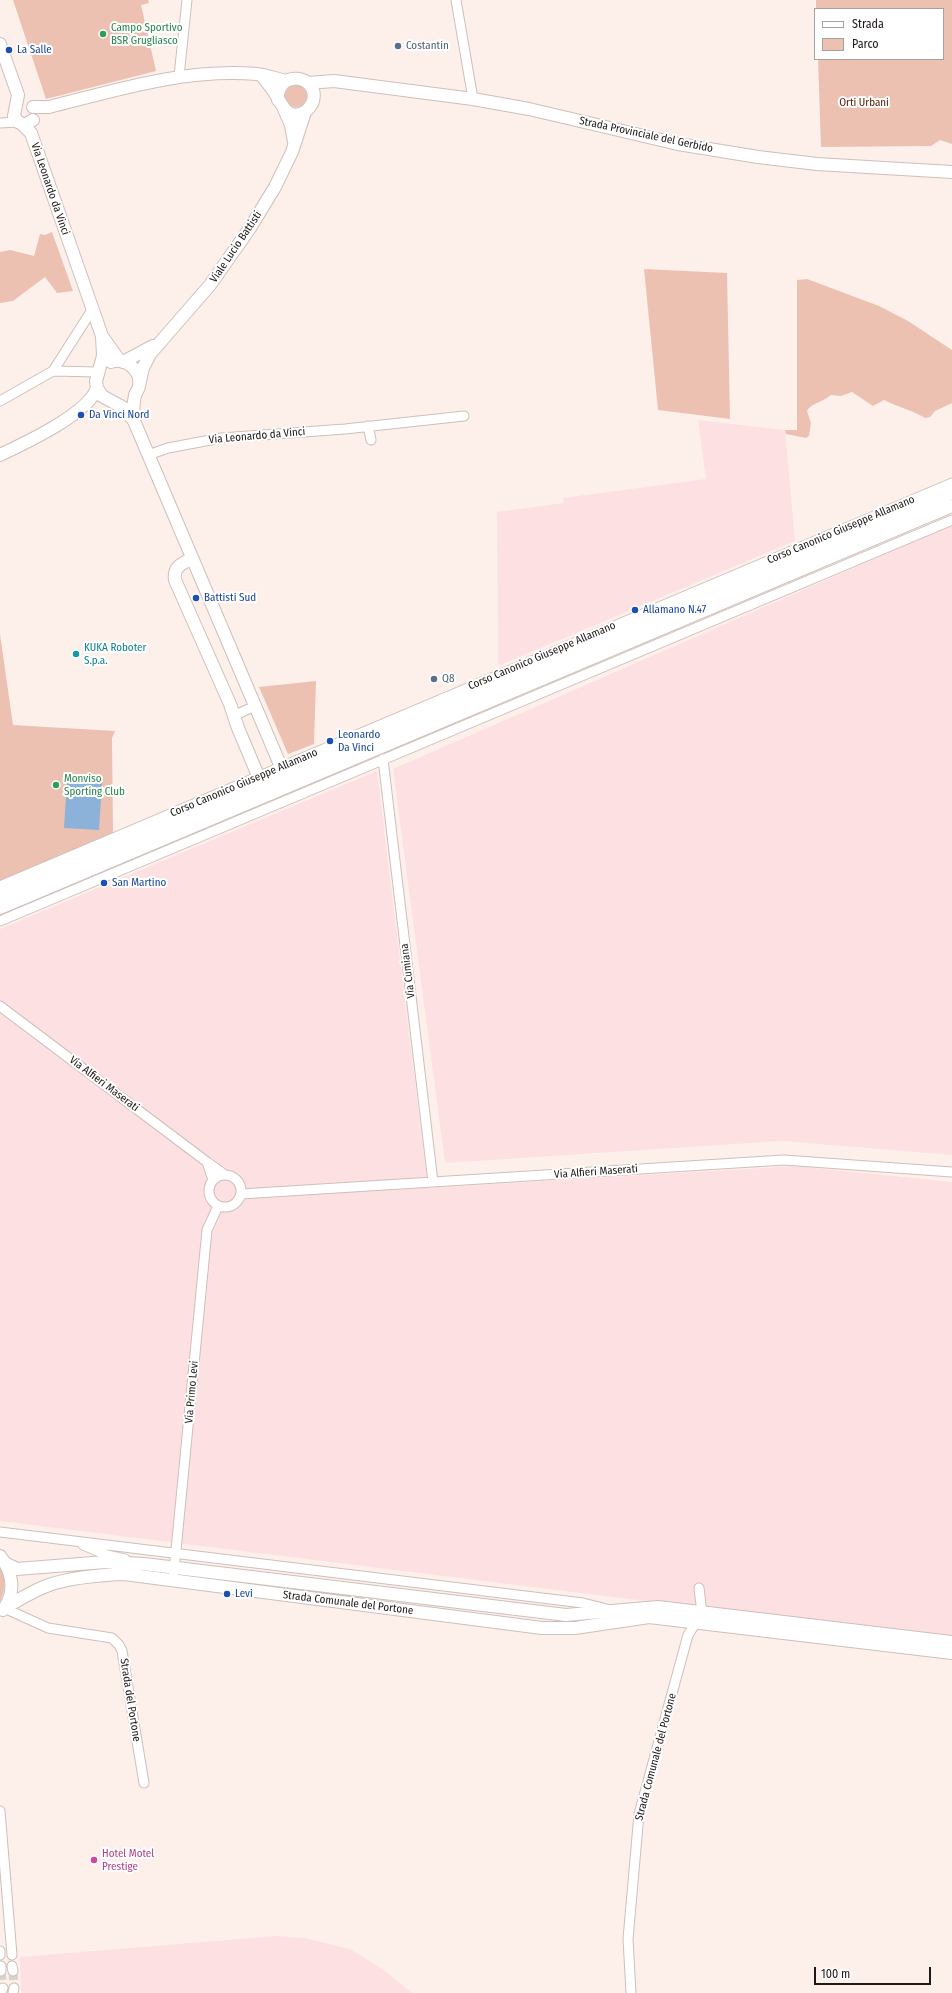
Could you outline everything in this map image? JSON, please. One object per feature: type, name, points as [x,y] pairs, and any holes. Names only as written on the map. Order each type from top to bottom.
[{"type":"street","points":[[179,76],[187,0]]},
{"type":"street","points":[[456,0],[473,99]]},
{"type":"street","name":"Via Leonardo da Vinci","points":[[0,44],[18,95],[21,118],[102,336],[121,361],[127,363],[135,369],[138,377],[137,391],[133,407],[134,421]]},
{"type":"street","name":"Strada Provinciale del Gerbido","points":[[21,118],[48,107],[179,76],[230,74],[261,75],[286,81],[297,78],[308,83],[342,83],[473,99],[529,109],[706,150],[817,164],[952,172]]},
{"type":"street","points":[[261,75],[281,105],[291,125],[294,143]]},
{"type":"street","points":[[286,81],[279,89],[281,105],[294,114],[305,112]]},
{"type":"street","points":[[308,83],[311,87],[314,98]]},
{"type":"street","name":"Strada Provinciale del Gerbido","points":[[305,112],[309,108],[314,98],[327,87],[342,83]]},
{"type":"street","name":"Viale Lucio Battisti","points":[[137,391],[147,358],[195,303],[237,249],[274,187],[294,143],[305,112]]},
{"type":"street","points":[[0,401],[53,371],[92,310]]},
{"type":"street","name":"Via Leonardo da Vinci","points":[[102,336],[103,356],[96,381],[97,388],[102,396],[124,408],[134,421],[295,797]]},
{"type":"street","name":"Viale Lucio Battisti","points":[[121,361],[145,351],[162,340]]},
{"type":"street","points":[[53,371],[100,370],[113,361],[121,361]]},
{"type":"street","points":[[0,455],[46,431],[81,408],[92,399],[97,388]]},
{"type":"street","points":[[81,408],[99,402],[127,401],[137,391]]},
{"type":"street","name":"Via Leonardo da Vinci","points":[[148,455],[168,448],[221,438],[368,426],[464,416]]},
{"type":"street","points":[[368,426],[371,440]]},
{"type":"street","name":"Corso Canonico Giuseppe Allamano","points":[[0,908],[285,776],[952,483]]},
{"type":"street","name":"Corso Canonico Giuseppe Allamano","points":[[285,776],[952,493]]},
{"type":"street","name":"Corso Canonico Giuseppe Allamano","points":[[0,886],[260,781],[285,776],[952,506]]},
{"type":"street","points":[[0,921],[952,520]]},
{"type":"street","points":[[192,559],[178,567],[174,575],[175,580],[199,632],[260,781]]},
{"type":"street","points":[[233,716],[255,706]]},
{"type":"street","name":"Via Cumiana","points":[[383,759],[433,1182]]},
{"type":"street","name":"Corso Canonico Giuseppe Allamano","points":[[0,896],[260,781]]},
{"type":"street","name":"Via Alfieri Maserati","points":[[0,1006],[224,1174]]},
{"type":"street","name":"Via Alfieri Maserati","points":[[241,1194],[784,1160],[952,1172]]},
{"type":"street","points":[[207,1162],[213,1180]]},
{"type":"street","points":[[224,1174],[232,1176],[238,1181],[241,1194],[233,1205],[222,1207],[218,1206],[209,1197],[208,1191],[213,1180],[224,1174]]},
{"type":"street","name":"Via Primo Levi","points":[[173,1581],[177,1553],[207,1230],[218,1206]]},
{"type":"street","name":"Strada Comunale del Portone","points":[[0,1532],[583,1603],[616,1611]]},
{"type":"street","name":"Strada Comunale del Portone","points":[[70,1540],[107,1555],[144,1564]]},
{"type":"street","name":"Strada Comunale del Portone","points":[[3,1560],[17,1569],[105,1562],[144,1564],[566,1615],[658,1607],[699,1617],[952,1653]]},
{"type":"street","name":"Strada Comunale del Portone","points":[[2,1610],[10,1598],[12,1585],[3,1560]]},
{"type":"street","name":"Strada Comunale del Portone","points":[[2,1610],[42,1588],[71,1579],[124,1574],[542,1628],[575,1628],[641,1617],[699,1617],[952,1642]]},
{"type":"street","points":[[699,1588],[699,1617]]},
{"type":"street","name":"Strada del Portone","points":[[2,1610],[48,1628],[112,1638],[116,1641],[122,1651],[144,1783]]},
{"type":"street","name":"Strada Comunale del Portone","points":[[631,1993],[628,1939],[639,1814],[688,1634],[699,1617]]},
{"type":"street","points":[[0,1811],[12,1955]]},
{"type":"shaded area","points":[[698,420],[785,430],[795,541],[498,666],[497,512],[564,503],[563,498],[706,479]]},
{"type":"shaded area","points":[[952,525],[952,1155],[781,1141],[445,1163],[393,769]]},
{"type":"shaded area","points":[[377,771],[428,1188],[795,1166],[952,1182],[952,1639],[0,1521],[0,929]]},
{"type":"shaded area","points":[[275,1936],[305,1938],[350,1949],[384,1970],[412,1993],[21,1993],[20,1957]]},
{"type":"green space","points":[[13,0],[148,0],[149,3],[141,5],[156,71],[46,99]]},
{"type":"green space","name":"Orti Urbani","points":[[816,0],[952,0],[952,144],[940,140],[931,146],[821,147],[818,60],[944,60],[944,8],[816,8]]},
{"type":"green space","points":[[296,85],[304,88],[307,96],[304,104],[296,107],[288,104],[285,96],[288,88]]},
{"type":"green space","points":[[52,232],[73,291],[57,293],[45,277],[13,301],[0,303],[0,252],[10,250],[34,256],[40,234],[45,235]]},
{"type":"green space","points":[[644,269],[727,273],[730,419],[658,410]]},
{"type":"green space","points":[[807,279],[879,306],[908,321],[952,350],[952,403],[935,411],[930,417],[925,418],[884,400],[873,406],[852,392],[841,396],[831,395],[811,406],[807,411],[811,423],[809,436],[806,438],[786,434],[785,430],[797,430],[797,280]]},
{"type":"green space","name":"Monviso Sporting Club","points":[[0,634],[13,725],[115,731],[112,738],[113,833],[0,881]]},
{"type":"green space","points":[[316,681],[314,744],[288,754],[259,687]]},
{"type":"green space","points":[[0,1567],[4,1576],[4,1584],[0,1602]]},
{"type":"water","points":[[67,781],[102,783],[99,830],[64,828]]},
{"type":"tunnel","points":[[1,1971],[3,1988]]},
{"type":"tunnel","points":[[13,1971],[14,1988]]},
{"type":"place","name":"Campo Sportivo BSR Grugliasco","points":[[103,34]]},
{"type":"place","name":"Costantin","points":[[398,46]]},
{"type":"place","name":"La Salle","points":[[9,50]]},
{"type":"place","name":"Da Vinci Nord","points":[[81,415]]},
{"type":"place","name":"Battisti Sud","points":[[196,598]]},
{"type":"place","name":"Allamano N.47","points":[[635,610]]},
{"type":"place","name":"KUKA Roboter S.p.a.","points":[[76,654]]},
{"type":"place","name":"Q8","points":[[434,679]]},
{"type":"place","name":"Leonardo Da Vinci","points":[[330,741]]},
{"type":"place","name":"Monviso Sporting Club","points":[[56,785]]},
{"type":"place","name":"San Martino","points":[[104,883]]},
{"type":"place","name":"Levi","points":[[227,1594]]},
{"type":"place","name":"Hotel Motel Prestige","points":[[94,1860]]}]
